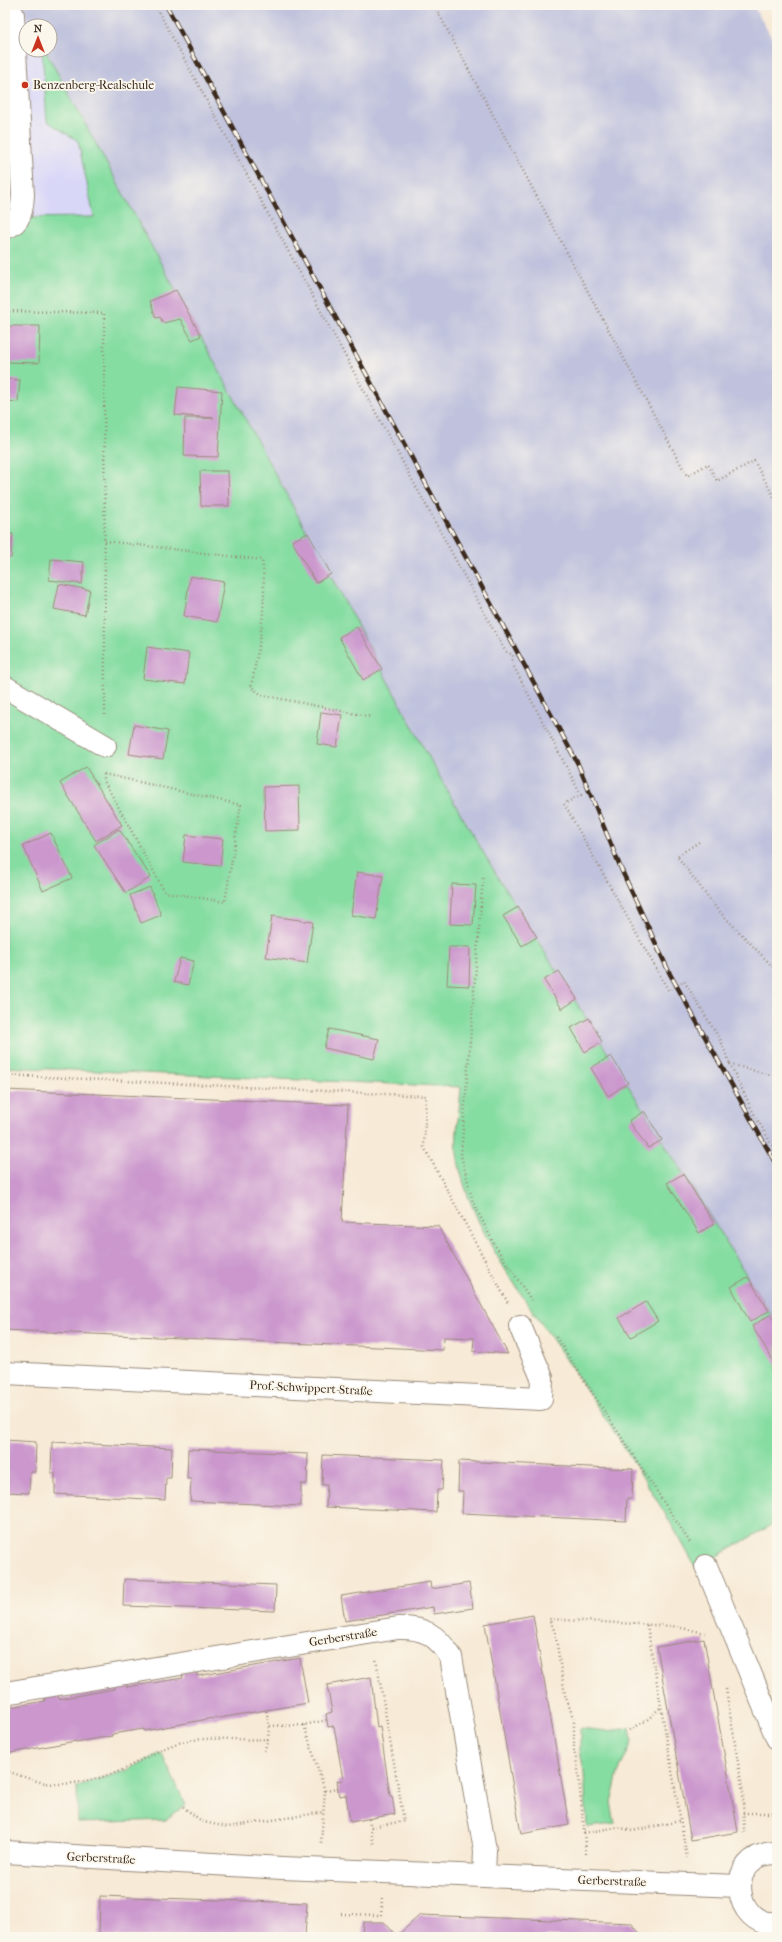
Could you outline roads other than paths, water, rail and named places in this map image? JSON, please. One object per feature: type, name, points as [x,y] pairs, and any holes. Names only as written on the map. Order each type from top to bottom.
[{"type":"street","points":[[5,6],[9,8],[13,15],[22,208],[20,217],[13,226],[5,228]]},
{"type":"street","points":[[5,687],[105,746]]},
{"type":"street","name":"Prof.-Schwippert-Straße","points":[[5,1373],[541,1399],[542,1378],[520,1326]]},
{"type":"street","points":[[706,1566],[777,1738]]},
{"type":"street","name":"Gerberstraße","points":[[5,1693],[371,1633],[412,1628],[428,1633],[442,1642],[451,1657],[485,1850],[484,1876]]},
{"type":"street","name":"Gerberstraße","points":[[5,1852],[318,1869],[739,1886]]},
{"type":"street","points":[[777,1853],[769,1853],[752,1861],[742,1873],[739,1886],[742,1901],[748,1910],[758,1919],[777,1923]]},
{"type":"railway","points":[[166,5],[578,764],[622,871],[670,974],[777,1166]]},
{"type":"place","name":"Benzenberg-Realschule","points":[[25,85]]}]
